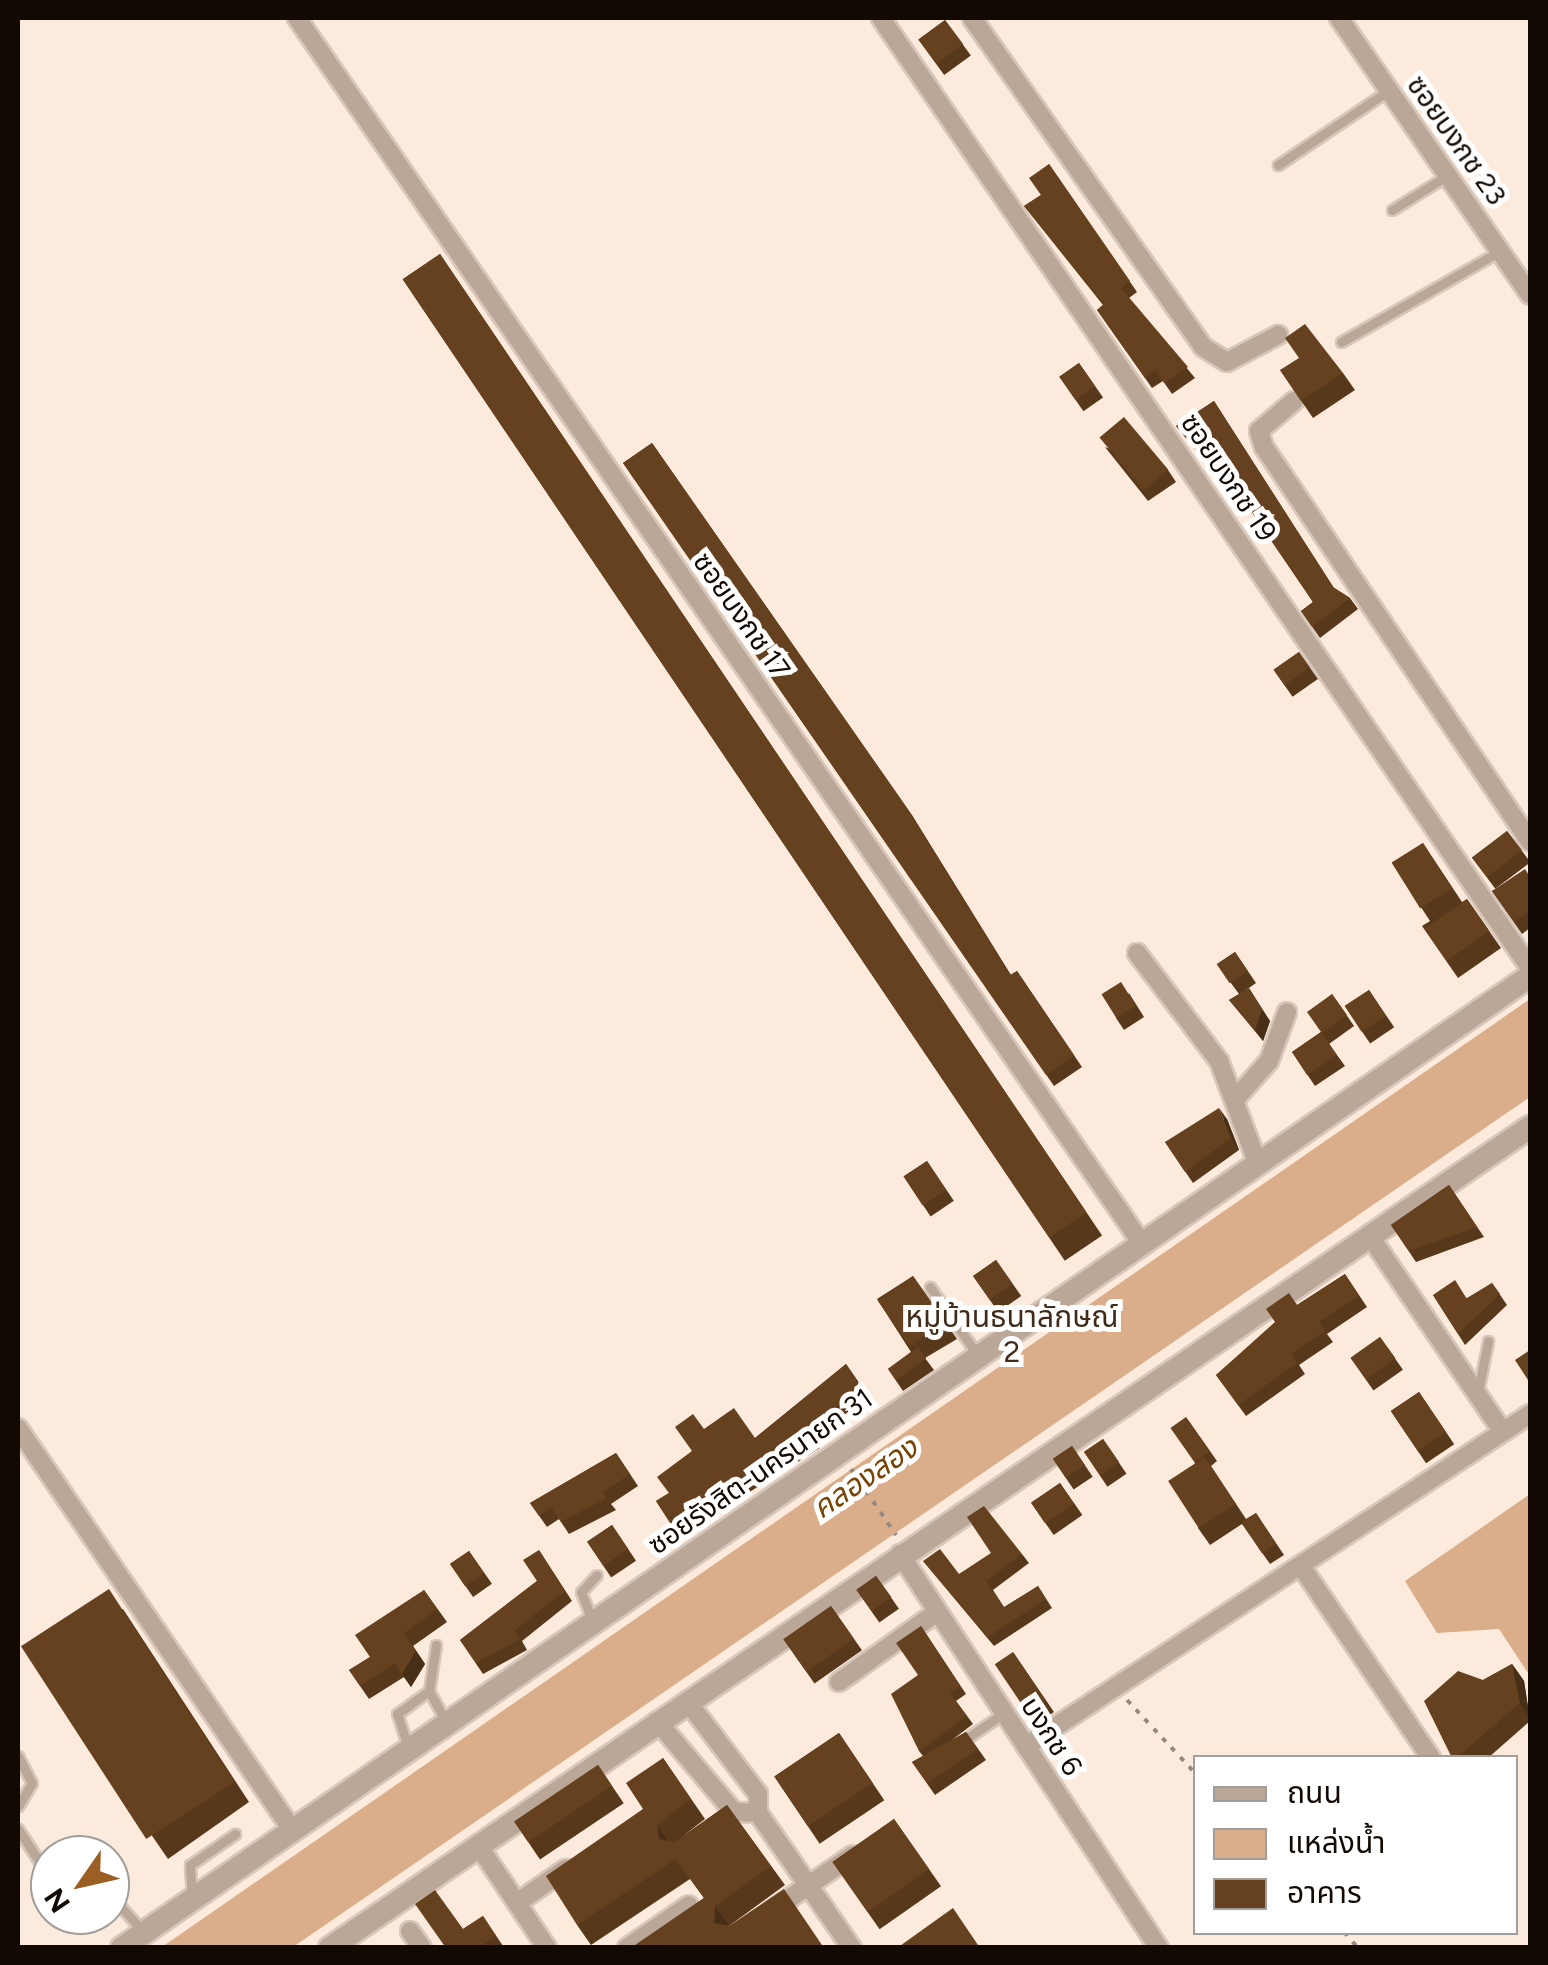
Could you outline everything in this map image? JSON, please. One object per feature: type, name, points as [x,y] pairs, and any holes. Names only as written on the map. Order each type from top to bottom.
[{"type":"street","name":"ซอยบงกช 17","points":[[297,18],[1142,1244]]},
{"type":"street","name":"ซอยบงกช 19","points":[[881,18],[1530,968]]},
{"type":"street","points":[[972,18],[1203,348],[1228,362],[1278,335]]},
{"type":"street","name":"ซอยบงกช 23","points":[[1339,18],[1530,295]]},
{"type":"street","points":[[1294,401],[1260,432],[1264,446],[1530,842]]},
{"type":"street","points":[[1137,953],[1238,1096],[1258,1164]]},
{"type":"street","name":"ซอยรังสิต-นครนายก 31","points":[[122,1948],[1530,976]]},
{"type":"street","points":[[1238,1096],[1269,1061],[1287,1012]]},
{"type":"street","points":[[330,1948],[687,1701],[899,1546],[1530,1127]]},
{"type":"street","points":[[1369,1235],[1503,1432]]},
{"type":"street","points":[[1026,1746],[1530,1414]]},
{"type":"street","points":[[18,1428],[292,1830]]},
{"type":"street","name":"บงกช 6","points":[[899,1546],[937,1612],[1159,1948]]},
{"type":"street","points":[[1301,1566],[1430,1755]]},
{"type":"street","points":[[838,1682],[937,1612]]},
{"type":"street","points":[[687,1701],[763,1797],[809,1884],[852,1948]]},
{"type":"street","points":[[658,1721],[728,1817],[763,1797]]},
{"type":"street","points":[[752,1925],[872,1843]]},
{"type":"street","points":[[478,1846],[546,1948]]},
{"type":"street","points":[[517,1903],[589,1853]]},
{"type":"street","points":[[627,1948],[689,1904]]},
{"type":"street","points":[[410,1931],[422,1948]]},
{"type":"lane","points":[[1278,165],[1389,90]]},
{"type":"lane","points":[[1392,210],[1448,175]]},
{"type":"lane","points":[[1341,342],[1500,251]]},
{"type":"lane","points":[[930,1287],[979,1356]]},
{"type":"lane","points":[[1478,1395],[1488,1341]]},
{"type":"lane","points":[[593,1623],[581,1592],[596,1575]]},
{"type":"lane","points":[[436,1645],[430,1690],[447,1723]]},
{"type":"lane","points":[[409,1749],[397,1714],[430,1690]]},
{"type":"lane","points":[[948,1752],[1004,1713]]},
{"type":"lane","points":[[18,1756],[32,1775],[18,1806]]},
{"type":"lane","points":[[192,1899],[190,1865],[236,1834]]},
{"type":"lane","points":[[130,1917],[144,1932]]},
{"type":"path","points":[[850,1466],[899,1546]]},
{"type":"path","points":[[1115,1688],[1193,1771]]},
{"type":"water","name":"คลองสอง","points":[[1530,999],[1530,1097],[293,1947],[162,1947]]},
{"type":"water","points":[[1530,1494],[1530,1676],[1499,1629],[1437,1633],[1405,1581]]},
{"type":"building","points":[[945,20],[963,44],[937,64],[919,40]]},
{"type":"building","points":[[1049,164],[1130,281],[1121,288],[1188,367],[1164,383],[1156,370],[1145,378],[1097,310],[1104,304],[1024,206],[1041,195],[1029,178]]},
{"type":"building","points":[[440,254],[1086,1212],[1049,1238],[403,279]]},
{"type":"building","points":[[1305,324],[1343,373],[1301,401],[1280,370],[1299,358],[1285,338]]},
{"type":"building","points":[[1079,363],[1095,386],[1075,400],[1059,377]]},
{"type":"building","points":[[1214,401],[1333,587],[1350,598],[1312,627],[1301,611],[1313,602],[1224,471],[1218,475],[1176,426]]},
{"type":"building","points":[[1124,417],[1168,470],[1144,490],[1099,438]]},
{"type":"building","points":[[652,443],[904,804],[1010,975],[1017,971],[1074,1055],[1046,1075],[623,463]]},
{"type":"building","points":[[1299,652],[1310,668],[1285,685],[1274,670]]},
{"type":"building","points":[[1507,831],[1522,850],[1487,877],[1472,858]]},
{"type":"building","points":[[1423,843],[1452,889],[1420,908],[1392,863]]},
{"type":"building","points":[[1525,869],[1530,877],[1530,911],[1514,922],[1492,891]]},
{"type":"building","points":[[1467,899],[1489,931],[1447,961],[1424,929]]},
{"type":"building","points":[[1235,952],[1248,971],[1230,983],[1217,964]]},
{"type":"building","points":[[1121,982],[1136,1006],[1116,1018],[1101,994]]},
{"type":"building","points":[[1249,988],[1262,1010],[1255,1030],[1229,1000]]},
{"type":"building","points":[[1369,990],[1386,1016],[1362,1032],[1345,1006]]},
{"type":"building","points":[[1332,994],[1347,1015],[1322,1033],[1337,1055],[1307,1075],[1292,1052],[1321,1032],[1307,1012]]},
{"type":"building","points":[[1219,1108],[1231,1138],[1185,1172],[1165,1142]]},
{"type":"building","points":[[927,1161],[946,1190],[923,1206],[904,1176]]},
{"type":"building","points":[[1449,1185],[1477,1227],[1409,1251],[1391,1225]]},
{"type":"building","points":[[996,1260],[1013,1284],[990,1300],[973,1276]]},
{"type":"building","points":[[1345,1274],[1359,1296],[1319,1322],[1325,1331],[1291,1354],[1297,1363],[1238,1405],[1216,1375],[1275,1322],[1266,1309],[1289,1293],[1297,1305]]},
{"type":"building","points":[[913,1276],[945,1322],[910,1347],[878,1301]]},
{"type":"building","points":[[1455,1280],[1467,1299],[1492,1283],[1500,1294],[1458,1334],[1433,1295]]},
{"type":"building","points":[[1380,1337],[1395,1358],[1366,1379],[1351,1358]]},
{"type":"building","points":[[918,1347],[926,1358],[896,1380],[888,1369]]},
{"type":"building","points":[[1530,1350],[1530,1378],[1528,1380],[1515,1360]]},
{"type":"building","points":[[846,1364],[862,1387],[807,1430],[813,1438],[672,1526],[656,1501],[669,1493],[657,1477],[692,1451],[675,1427],[693,1414],[704,1429],[734,1408],[755,1438]]},
{"type":"building","points":[[1419,1392],[1446,1432],[1418,1451],[1391,1411]]},
{"type":"building","points":[[1186,1417],[1210,1451],[1195,1462],[1170,1428]]},
{"type":"building","points":[[1103,1439],[1119,1462],[1100,1475],[1084,1452]]},
{"type":"building","points":[[1072,1446],[1085,1465],[1066,1478],[1053,1459]]},
{"type":"building","points":[[616,1453],[630,1474],[603,1492],[607,1498],[561,1522],[551,1507],[539,1516],[530,1503]]},
{"type":"building","points":[[1205,1457],[1235,1504],[1199,1528],[1168,1481]]},
{"type":"building","points":[[1060,1483],[1074,1504],[1045,1523],[1031,1503]]},
{"type":"building","points":[[984,1506],[1022,1554],[986,1581],[1004,1608],[1038,1586],[1046,1599],[988,1637],[923,1561],[940,1549],[959,1574],[991,1553],[967,1517]]},
{"type":"building","points":[[1256,1513],[1276,1544],[1262,1553],[1242,1522]]},
{"type":"building","points":[[612,1525],[628,1549],[603,1566],[587,1542]]},
{"type":"building","points":[[539,1550],[565,1591],[514,1631],[520,1639],[476,1663],[460,1640],[537,1581],[523,1560]]},
{"type":"building","points":[[469,1551],[484,1573],[465,1586],[450,1564]]},
{"type":"building","points":[[876,1576],[891,1597],[872,1611],[857,1590]]},
{"type":"building","points":[[109,1589],[234,1782],[146,1839],[21,1646]]},
{"type":"building","points":[[424,1590],[437,1609],[404,1633],[416,1651],[402,1674],[395,1663],[360,1686],[349,1670],[370,1657],[355,1635]]},
{"type":"building","points":[[831,1606],[854,1639],[806,1672],[783,1639]]},
{"type":"building","points":[[921,1626],[960,1686],[950,1693],[967,1716],[919,1751],[891,1694],[918,1675],[896,1643]]},
{"type":"building","points":[[1013,1652],[1046,1701],[1028,1713],[995,1664]]},
{"type":"building","points":[[1512,1664],[1520,1703],[1459,1755],[1451,1755],[1424,1701],[1458,1671],[1483,1680]]},
{"type":"building","points":[[966,1732],[978,1749],[927,1783],[912,1762]]},
{"type":"building","points":[[839,1733],[873,1783],[808,1826],[774,1777]]},
{"type":"building","points":[[663,1758],[691,1799],[657,1825],[659,1839],[675,1842],[727,1805],[771,1866],[715,1906],[714,1923],[729,1926],[784,1889],[824,1948],[631,1948],[704,1898],[676,1859],[577,1925],[546,1876],[643,1809],[626,1783]]},
{"type":"building","points":[[598,1765],[612,1786],[528,1842],[514,1821]]},
{"type":"building","points":[[894,1819],[929,1869],[868,1912],[833,1862]]},
{"type":"building","points":[[435,1890],[463,1929],[483,1916],[496,1936],[478,1948],[446,1948],[415,1904]]},
{"type":"building","points":[[953,1908],[980,1948],[897,1948]]},
{"type":"district","name":"หมู่บ้านธนาลักษณ์ 2","points":[[1012,1334]]}]
